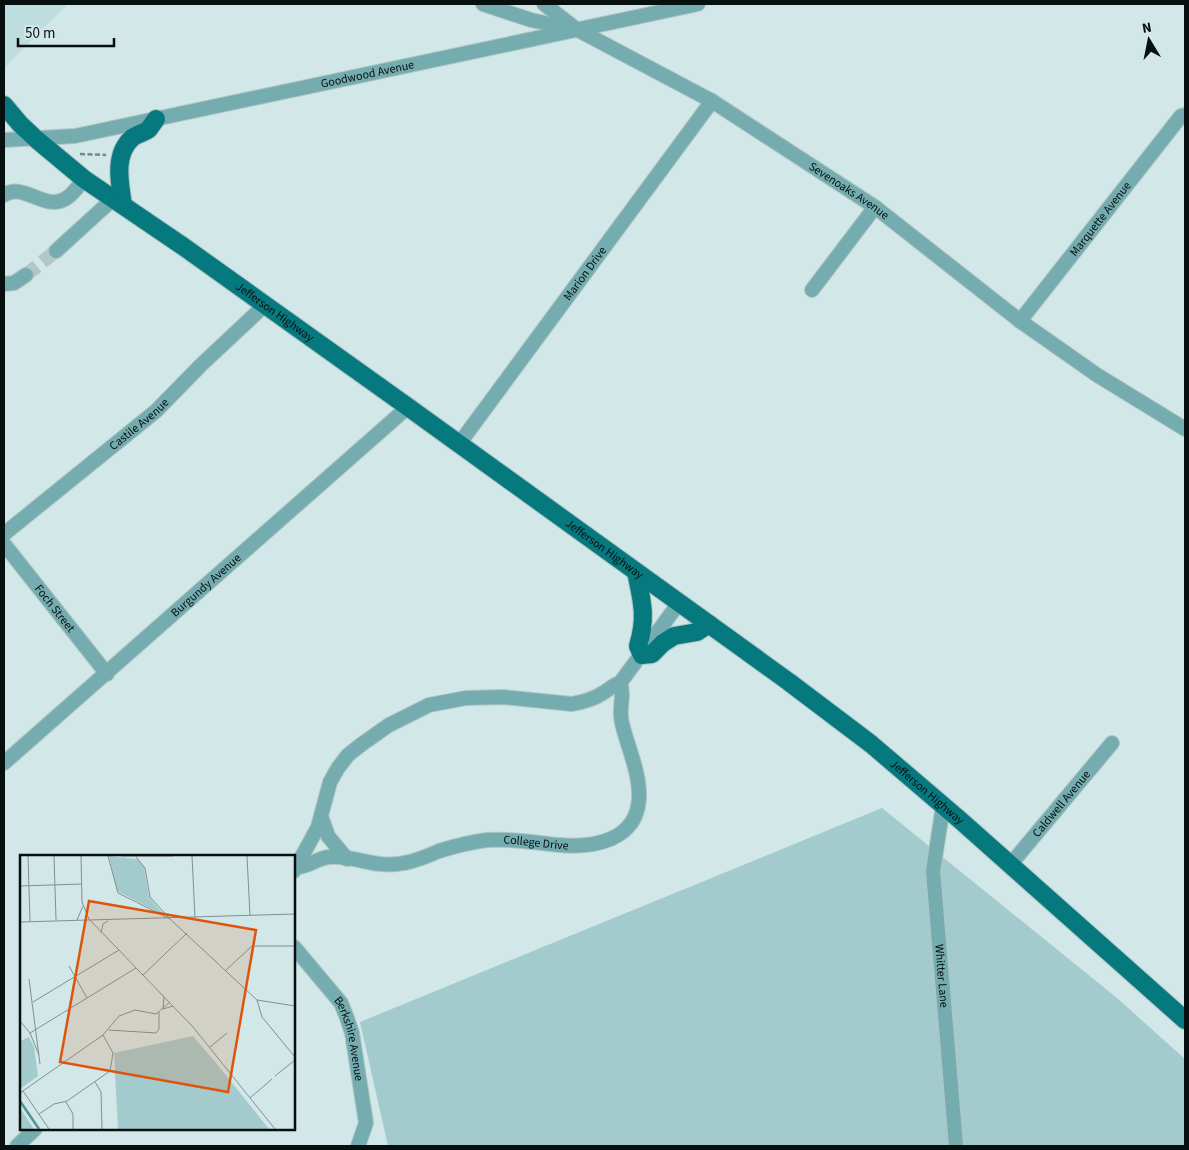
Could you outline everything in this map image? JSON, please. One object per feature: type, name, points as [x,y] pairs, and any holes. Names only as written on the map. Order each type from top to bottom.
[{"type":"main road","name":"Jefferson Highway","points":[[4,105],[36,139],[84,179],[184,247],[408,407],[679,602],[871,744],[1185,1020]]},
{"type":"main road","points":[[118,202],[120,160],[126,144],[148,129],[156,119]]},
{"type":"main road","points":[[636,572],[643,609],[643,626],[638,646],[642,655],[652,654],[663,643],[674,636],[697,632],[709,624]]},
{"type":"street","name":"Sevenoaks Avenue","points":[[482,4],[531,20],[578,30],[712,101],[875,207],[1020,321],[1097,375],[1185,429]]},
{"type":"street","points":[[544,4],[578,30]]},
{"type":"street","name":"Goodwood Avenue","points":[[4,140],[75,136],[698,4]]},
{"type":"street","name":"Marion Drive","points":[[459,444],[712,101]]},
{"type":"street","name":"Marquette Avenue","points":[[1020,321],[1183,116]]},
{"type":"street","points":[[4,195],[17,190],[46,201],[59,201],[65,199],[84,179]]},
{"type":"street","points":[[56,251],[118,202]]},
{"type":"street","points":[[812,290],[875,207]]},
{"type":"street","points":[[4,284],[14,283],[26,275]]},
{"type":"street","name":"Castile Avenue","points":[[4,534],[156,412],[200,365],[265,305]]},
{"type":"street","name":"Burgundy Avenue","points":[[4,763],[408,407]]},
{"type":"street","name":"Foch Street","points":[[4,544],[107,674]]},
{"type":"street","name":"College Drive","points":[[296,869],[300,858],[314,837],[330,782],[338,768],[348,755],[389,725],[429,705],[484,696],[572,704],[596,697],[613,685],[620,683],[679,602]]},
{"type":"street","name":"College Drive","points":[[296,869],[306,867],[319,859],[328,857],[377,865],[404,863],[441,850],[472,842],[501,839],[579,847],[608,841],[621,833],[630,823],[636,811],[639,798],[638,783],[622,725],[621,712],[624,693],[620,683]]},
{"type":"street","name":"Caldwell Avenue","points":[[1010,865],[1112,743]]},
{"type":"street","name":"Whitter Lane","points":[[943,806],[933,871],[956,1146]]},
{"type":"street","points":[[321,816],[328,836],[347,859]]},
{"type":"street","name":"Berkshire Avenue","points":[[295,949],[341,1003],[352,1033],[366,1123],[358,1146]]},
{"type":"street","points":[[17,1146],[34,1130]]},
{"type":"path","points":[[83,150],[87,154]]},
{"type":"path","points":[[80,154],[107,155]]},
{"type":"shaded area","points":[[4,4],[68,4],[4,68]]},
{"type":"shaded area","points":[[882,808],[1117,998],[1185,1059],[1185,1146],[388,1146],[360,1022]]},
{"type":"tunnel","points":[[26,275],[56,251]]}]
